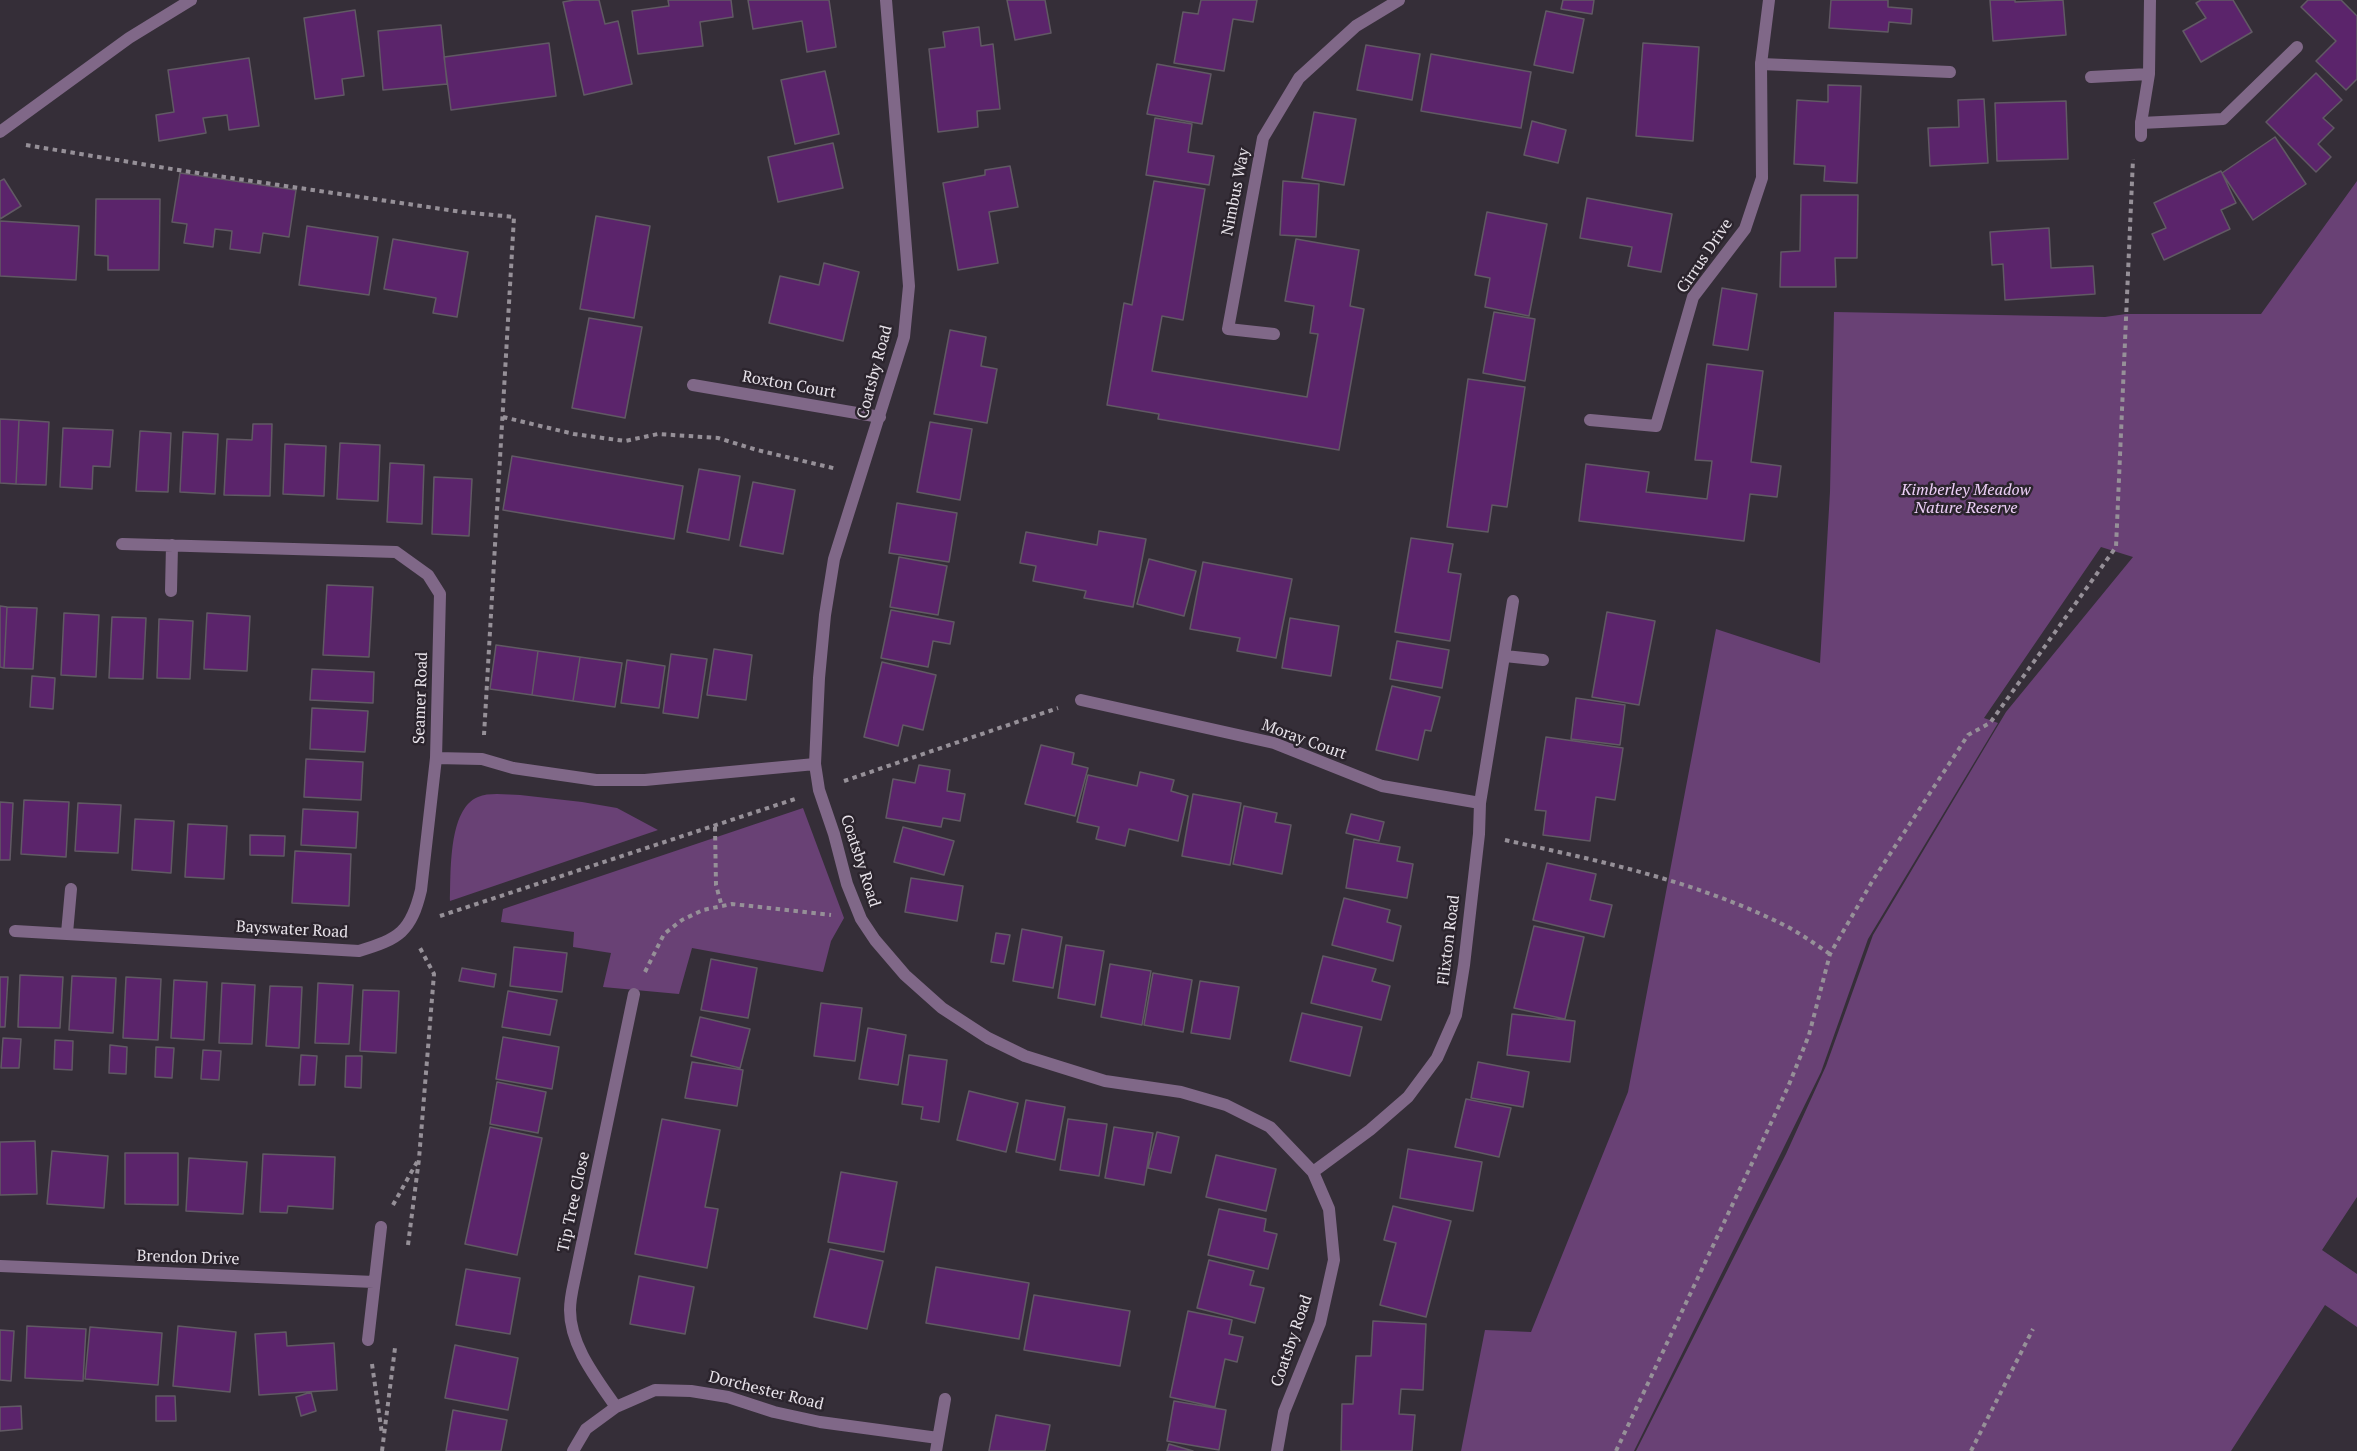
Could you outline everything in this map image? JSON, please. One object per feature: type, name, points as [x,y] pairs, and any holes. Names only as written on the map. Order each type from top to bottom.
[{"type":"street","points":[[0,132],[129,38],[191,0]]},
{"type":"street","name":"Coatsby Road","points":[[886,0],[909,286],[904,337],[834,559],[825,615],[819,678],[815,764],[819,790],[834,834],[846,884],[861,919],[875,940],[905,975],[942,1008],[988,1038],[1025,1056],[1105,1081],[1181,1092],[1226,1105],[1270,1127],[1313,1172],[1329,1209],[1334,1260],[1320,1323],[1284,1412],[1277,1451]]},
{"type":"street","name":"Nimbus Way","points":[[1274,334],[1228,329],[1263,138],[1299,78],[1356,26],[1400,0]]},
{"type":"street","name":"Cirrus Drive","points":[[1590,420],[1656,426],[1693,297],[1745,229],[1761,178],[1761,64],[1769,0]]},
{"type":"street","points":[[2150,0],[2149,74],[2141,130],[2223,119],[2297,47]]},
{"type":"street","points":[[1761,64],[1950,72]]},
{"type":"street","points":[[2091,76],[2149,74]]},
{"type":"street","name":"Roxton Court","points":[[693,385],[880,417]]},
{"type":"street","name":"Seamer Road","points":[[122,544],[396,552],[428,575],[440,594],[436,758],[482,759],[513,768],[596,780],[645,780],[815,764]]},
{"type":"street","points":[[171,591],[172,545]]},
{"type":"street","name":"Flixton Road","points":[[1313,1172],[1370,1130],[1408,1097],[1437,1058],[1456,1015],[1479,834],[1479,803],[1513,602]]},
{"type":"street","points":[[1505,656],[1543,660]]},
{"type":"street","name":"Moray Court","points":[[1082,700],[1274,743],[1382,786],[1479,803]]},
{"type":"street","points":[[408,927],[421,890],[436,758]]},
{"type":"street","points":[[67,933],[71,889]]},
{"type":"street","name":"Bayswater Road","points":[[15,931],[359,951],[387,943],[408,927]]},
{"type":"street","name":"Tip Tree Close","points":[[616,1407],[583,1354],[573,1332],[570,1311],[574,1282],[634,994]]},
{"type":"street","points":[[368,1340],[381,1227]]},
{"type":"street","name":"Brendon Drive","points":[[0,1266],[374,1282]]},
{"type":"street","name":"Dorchester Road","points":[[573,1451],[586,1429],[616,1407],[655,1390],[691,1390],[728,1397],[774,1412],[820,1422],[938,1438]]},
{"type":"street","points":[[936,1451],[945,1399]]},
{"type":"path","points":[[1616,1451],[1788,1087],[1809,1035],[1830,954],[1873,880],[1968,735],[1990,723],[2116,547],[2133,155],[2141,130]]},
{"type":"path","points":[[23,144],[196,173],[462,212],[514,217],[482,759]]},
{"type":"path","points":[[503,417],[574,434],[625,441],[658,434],[718,438],[757,450],[862,475]]},
{"type":"path","points":[[429,1049],[434,974],[408,927],[715,827],[1082,700]]},
{"type":"path","points":[[715,827],[716,885],[722,907]]},
{"type":"path","points":[[1479,834],[1632,868],[1725,900],[1785,925],[1830,954]]},
{"type":"path","points":[[634,994],[664,934],[682,920],[704,910],[732,904],[861,919]]},
{"type":"path","points":[[381,1227],[419,1159]]},
{"type":"path","points":[[1971,1451],[2033,1329]]},
{"type":"path","points":[[368,1340],[384,1441]]},
{"type":"green space","name":"Kimberley Meadow Nature Reserve","points":[[2357,181],[2357,1197],[2322,1250],[2357,1274],[2357,1327],[2325,1305],[2231,1451],[1636,1451],[1786,1154],[1826,1066],[1873,935],[2006,712],[2133,557],[2101,547],[1984,718],[1998,723],[1868,939],[1821,1072],[1634,1451],[1461,1451],[1485,1330],[1531,1332],[1628,1092],[1716,629],[1820,663],[1830,492],[1834,312],[2105,317],[2126,314],[2261,314]]},
{"type":"green space","points":[[483,795],[520,795],[617,808],[658,830],[450,901],[453,843],[461,814],[468,804]]},
{"type":"green space","points":[[803,808],[844,918],[831,941],[823,972],[692,948],[679,994],[603,987],[611,953],[573,947],[574,932],[501,922],[503,909]]},
{"type":"building","points":[[599,0],[605,24],[618,21],[632,84],[584,95],[563,2]]},
{"type":"building","points":[[668,0],[731,0],[733,17],[700,22],[703,46],[638,54],[632,11],[669,6]]},
{"type":"building","points":[[748,0],[829,0],[836,47],[807,52],[802,21],[753,29]]},
{"type":"building","points":[[1007,0],[1045,0],[1051,33],[1015,40]]},
{"type":"building","points":[[1201,0],[1257,0],[1253,22],[1233,19],[1224,71],[1174,63],[1183,12],[1198,14]]},
{"type":"building","points":[[1563,0],[1594,0],[1592,14],[1561,9]]},
{"type":"building","points":[[1831,0],[1888,0],[1888,7],[1912,9],[1911,24],[1889,22],[1888,32],[1829,28]]},
{"type":"building","points":[[1990,0],[2015,0],[2015,2],[2063,0],[2066,35],[1993,41]]},
{"type":"building","points":[[2201,0],[2233,0],[2252,32],[2201,62],[2183,31],[2206,18],[2196,3]]},
{"type":"building","points":[[2308,0],[2341,0],[2357,16],[2357,79],[2346,90],[2316,61],[2336,41],[2301,7]]},
{"type":"building","points":[[355,10],[364,76],[342,79],[344,95],[315,99],[304,18]]},
{"type":"building","points":[[1546,11],[1584,19],[1573,73],[1534,65]]},
{"type":"building","points":[[441,25],[447,84],[383,90],[378,31]]},
{"type":"building","points":[[979,27],[981,46],[993,44],[1000,109],[977,111],[978,127],[938,132],[929,49],[945,47],[943,32]]},
{"type":"building","points":[[549,43],[556,96],[451,110],[444,57]]},
{"type":"building","points":[[1643,43],[1699,47],[1693,141],[1636,136]]},
{"type":"building","points":[[1366,45],[1420,54],[1412,100],[1357,90]]},
{"type":"building","points":[[1431,54],[1531,72],[1521,128],[1421,111]]},
{"type":"building","points":[[249,58],[259,126],[229,130],[227,115],[203,118],[206,133],[159,141],[156,115],[174,112],[168,70]]},
{"type":"building","points":[[1157,64],[1211,74],[1202,124],[1147,114]]},
{"type":"building","points":[[825,71],[839,134],[795,144],[781,80]]},
{"type":"building","points":[[2316,73],[2342,100],[2323,118],[2334,128],[2318,144],[2331,157],[2316,172],[2266,122]]},
{"type":"building","points":[[1828,85],[1861,86],[1857,183],[1824,181],[1825,166],[1794,164],[1797,100],[1828,102]]},
{"type":"building","points":[[1984,99],[1988,163],[1930,166],[1928,128],[1959,127],[1958,100]]},
{"type":"building","points":[[2066,101],[2068,159],[1997,161],[1995,103]]},
{"type":"building","points":[[1314,112],[1356,119],[1344,185],[1302,178]]},
{"type":"building","points":[[1155,118],[1192,124],[1188,152],[1214,156],[1209,185],[1146,175]]},
{"type":"building","points":[[1532,121],[1566,130],[1558,163],[1524,155]]},
{"type":"building","points":[[2275,137],[2306,184],[2253,220],[2222,173]]},
{"type":"building","points":[[833,143],[843,188],[778,202],[768,157]]},
{"type":"building","points":[[1010,166],[1018,207],[989,212],[998,263],[958,270],[943,183],[985,175],[985,170]]},
{"type":"building","points":[[2221,171],[2236,203],[2221,210],[2230,229],[2164,260],[2152,234],[2166,228],[2154,203]]},
{"type":"building","points":[[180,173],[296,190],[289,237],[263,233],[260,253],[230,249],[232,231],[215,229],[213,247],[184,243],[187,224],[172,222]]},
{"type":"building","points":[[4,179],[21,206],[0,219],[0,181]]},
{"type":"building","points":[[1154,181],[1205,189],[1183,320],[1162,316],[1152,371],[1307,397],[1318,334],[1310,333],[1314,306],[1285,301],[1296,239],[1359,250],[1350,306],[1364,309],[1339,450],[1158,419],[1159,414],[1107,405],[1124,303],[1132,305]]},
{"type":"building","points":[[1283,181],[1319,184],[1316,237],[1280,235]]},
{"type":"building","points":[[1801,195],[1858,195],[1857,258],[1835,258],[1836,287],[1780,287],[1781,252],[1800,251]]},
{"type":"building","points":[[1587,198],[1672,214],[1661,272],[1628,266],[1632,247],[1580,238]]},
{"type":"building","points":[[96,199],[160,199],[159,270],[108,270],[108,256],[95,255]]},
{"type":"building","points":[[1487,212],[1547,224],[1529,316],[1485,307],[1490,278],[1475,275]]},
{"type":"building","points":[[596,216],[650,226],[634,318],[580,309]]},
{"type":"building","points":[[0,221],[79,226],[76,280],[0,276]]},
{"type":"building","points":[[307,226],[378,237],[369,295],[299,285]]},
{"type":"building","points":[[2049,228],[2051,268],[2093,266],[2095,294],[2005,300],[2003,264],[1992,265],[1990,232]]},
{"type":"building","points":[[393,239],[468,252],[457,317],[433,313],[436,298],[384,289]]},
{"type":"building","points":[[824,263],[859,272],[843,341],[769,323],[780,276],[819,285]]},
{"type":"building","points":[[1722,288],[1757,294],[1748,350],[1713,345]]},
{"type":"building","points":[[1494,312],[1535,319],[1525,381],[1483,373]]},
{"type":"building","points":[[589,318],[642,327],[625,418],[572,408]]},
{"type":"building","points":[[950,330],[986,337],[981,366],[997,369],[987,423],[934,414]]},
{"type":"building","points":[[1707,364],[1763,371],[1751,462],[1781,466],[1777,497],[1750,494],[1744,541],[1579,521],[1586,464],[1649,472],[1646,492],[1707,499],[1712,461],[1695,460]]},
{"type":"building","points":[[1468,379],[1525,387],[1507,507],[1492,505],[1488,532],[1447,527]]},
{"type":"building","points":[[0,419],[19,420],[16,484],[0,483]]},
{"type":"building","points":[[19,420],[49,422],[46,485],[16,484]]},
{"type":"building","points":[[930,422],[972,429],[960,500],[917,492]]},
{"type":"building","points":[[253,424],[272,424],[270,496],[224,495],[227,439],[252,440]]},
{"type":"building","points":[[63,428],[113,430],[110,467],[93,466],[92,489],[60,487]]},
{"type":"building","points":[[140,431],[171,433],[168,492],[136,491]]},
{"type":"building","points":[[183,432],[218,434],[215,494],[180,492]]},
{"type":"building","points":[[340,443],[380,445],[378,501],[337,499]]},
{"type":"building","points":[[285,444],[326,446],[324,496],[283,494]]},
{"type":"building","points":[[512,456],[683,486],[674,539],[503,510]]},
{"type":"building","points":[[390,463],[424,465],[422,524],[387,522]]},
{"type":"building","points":[[699,469],[740,476],[729,540],[687,532]]},
{"type":"building","points":[[434,477],[472,479],[469,536],[432,534]]},
{"type":"building","points":[[753,482],[795,490],[783,554],[740,546]]},
{"type":"building","points":[[897,503],[957,513],[949,562],[889,553]]},
{"type":"building","points":[[1099,531],[1146,539],[1133,607],[1084,598],[1086,591],[1033,581],[1036,566],[1020,563],[1026,532],[1097,545]]},
{"type":"building","points":[[1411,538],[1453,544],[1448,572],[1461,574],[1450,641],[1395,632]]},
{"type":"building","points":[[899,557],[947,566],[938,615],[890,607]]},
{"type":"building","points":[[1149,559],[1196,571],[1184,616],[1137,604]]},
{"type":"building","points":[[1203,562],[1292,579],[1276,658],[1237,651],[1240,638],[1190,629]]},
{"type":"building","points":[[327,585],[373,587],[369,657],[323,655]]},
{"type":"building","points":[[0,606],[7,607],[4,668],[0,667]]},
{"type":"building","points":[[7,607],[37,608],[33,669],[4,668]]},
{"type":"building","points":[[891,610],[954,622],[950,644],[933,641],[928,667],[881,658]]},
{"type":"building","points":[[1607,612],[1655,621],[1639,705],[1592,697]]},
{"type":"building","points":[[64,613],[99,615],[96,677],[61,675]]},
{"type":"building","points":[[207,613],[250,616],[247,671],[204,669]]},
{"type":"building","points":[[112,617],[146,618],[143,679],[109,678]]},
{"type":"building","points":[[1290,618],[1339,626],[1331,676],[1282,668]]},
{"type":"building","points":[[159,619],[193,621],[190,679],[157,678]]},
{"type":"building","points":[[1397,641],[1449,650],[1442,688],[1390,679]]},
{"type":"building","points":[[496,645],[538,651],[532,695],[490,689]]},
{"type":"building","points":[[714,649],[752,655],[746,700],[707,695]]},
{"type":"building","points":[[538,651],[580,657],[573,701],[532,695]]},
{"type":"building","points":[[671,654],[707,659],[698,718],[663,713]]},
{"type":"building","points":[[580,657],[622,663],[615,707],[573,701]]},
{"type":"building","points":[[627,660],[665,666],[659,708],[621,703]]},
{"type":"building","points":[[882,662],[936,675],[923,730],[903,725],[898,746],[864,737]]},
{"type":"building","points":[[312,669],[374,672],[373,703],[310,700]]},
{"type":"building","points":[[32,676],[55,678],[53,709],[30,707]]},
{"type":"building","points":[[1392,686],[1440,697],[1431,731],[1425,730],[1418,760],[1376,750]]},
{"type":"building","points":[[1576,698],[1625,705],[1620,745],[1571,739]]},
{"type":"building","points":[[312,708],[368,711],[365,752],[310,749]]},
{"type":"building","points":[[1546,737],[1623,748],[1615,800],[1596,797],[1590,841],[1543,835],[1546,811],[1535,810]]},
{"type":"building","points":[[1041,745],[1074,753],[1072,764],[1088,768],[1075,816],[1025,804]]},
{"type":"building","points":[[306,759],[363,762],[361,800],[304,797]]},
{"type":"building","points":[[919,765],[950,770],[947,791],[965,794],[960,821],[943,818],[941,827],[886,818],[893,779],[915,783]]},
{"type":"building","points":[[1140,772],[1174,780],[1171,791],[1188,796],[1178,841],[1129,829],[1125,846],[1096,839],[1099,827],[1077,822],[1088,775],[1137,786]]},
{"type":"building","points":[[1193,794],[1241,803],[1230,865],[1182,856]]},
{"type":"building","points":[[24,800],[69,802],[66,857],[21,854]]},
{"type":"building","points":[[0,802],[13,803],[10,860],[0,860]]},
{"type":"building","points":[[78,803],[121,805],[118,853],[75,851]]},
{"type":"building","points":[[1244,806],[1277,813],[1275,822],[1291,825],[1282,874],[1233,864]]},
{"type":"building","points":[[303,809],[358,812],[356,848],[301,845]]},
{"type":"building","points":[[1351,814],[1384,822],[1379,841],[1346,833]]},
{"type":"building","points":[[135,819],[174,821],[171,873],[132,870]]},
{"type":"building","points":[[188,824],[227,826],[224,879],[185,877]]},
{"type":"building","points":[[903,827],[954,841],[944,875],[894,862]]},
{"type":"building","points":[[250,835],[285,836],[284,856],[250,855]]},
{"type":"building","points":[[1354,839],[1400,847],[1397,861],[1413,864],[1407,898],[1346,888]]},
{"type":"building","points":[[295,851],[351,854],[349,906],[292,903]]},
{"type":"building","points":[[1547,863],[1596,874],[1590,900],[1612,905],[1604,937],[1533,920]]},
{"type":"building","points":[[911,878],[963,886],[957,921],[905,912]]},
{"type":"building","points":[[1344,898],[1390,910],[1387,922],[1401,926],[1393,961],[1332,945]]},
{"type":"building","points":[[1534,926],[1584,937],[1565,1019],[1514,1008]]},
{"type":"building","points":[[1022,929],[1062,937],[1053,988],[1013,981]]},
{"type":"building","points":[[996,933],[1010,935],[1004,964],[991,962]]},
{"type":"building","points":[[1066,945],[1104,951],[1095,1005],[1058,998]]},
{"type":"building","points":[[514,947],[567,953],[562,992],[510,986]]},
{"type":"building","points":[[1323,956],[1376,969],[1372,981],[1390,986],[1381,1020],[1311,1003]]},
{"type":"building","points":[[711,959],[757,968],[748,1018],[701,1010]]},
{"type":"building","points":[[1110,964],[1151,971],[1142,1025],[1101,1017]]},
{"type":"building","points":[[462,968],[496,974],[494,987],[459,981]]},
{"type":"building","points":[[1153,973],[1192,980],[1183,1032],[1144,1025]]},
{"type":"building","points":[[20,975],[63,977],[60,1028],[18,1027]]},
{"type":"building","points":[[72,976],[116,978],[113,1033],[69,1030]]},
{"type":"building","points":[[0,977],[8,977],[5,1027],[0,1027]]},
{"type":"building","points":[[126,977],[161,979],[158,1040],[123,1038]]},
{"type":"building","points":[[174,980],[207,982],[204,1040],[171,1038]]},
{"type":"building","points":[[1200,981],[1239,987],[1230,1039],[1191,1033]]},
{"type":"building","points":[[222,983],[255,985],[252,1044],[219,1043]]},
{"type":"building","points":[[318,983],[353,985],[349,1044],[315,1043]]},
{"type":"building","points":[[270,986],[302,987],[299,1048],[266,1046]]},
{"type":"building","points":[[363,990],[399,991],[396,1053],[360,1051]]},
{"type":"building","points":[[508,991],[557,1000],[550,1035],[502,1027]]},
{"type":"building","points":[[821,1003],[862,1008],[855,1061],[814,1056]]},
{"type":"building","points":[[1302,1013],[1362,1027],[1350,1076],[1290,1061]]},
{"type":"building","points":[[1512,1014],[1575,1021],[1570,1062],[1507,1055]]},
{"type":"building","points":[[700,1017],[750,1029],[740,1068],[691,1056]]},
{"type":"building","points":[[868,1028],[906,1035],[898,1085],[859,1079]]},
{"type":"building","points":[[503,1037],[559,1047],[552,1089],[496,1079]]},
{"type":"building","points":[[3,1038],[21,1039],[19,1068],[1,1068]]},
{"type":"building","points":[[55,1040],[73,1041],[72,1070],[54,1069]]},
{"type":"building","points":[[110,1045],[127,1047],[126,1074],[109,1073]]},
{"type":"building","points":[[156,1047],[174,1048],[172,1078],[155,1077]]},
{"type":"building","points":[[203,1050],[221,1051],[219,1080],[201,1079]]},
{"type":"building","points":[[301,1055],[317,1056],[315,1085],[299,1085]]},
{"type":"building","points":[[909,1055],[947,1060],[939,1122],[921,1119],[923,1107],[902,1104]]},
{"type":"building","points":[[346,1056],[362,1056],[361,1088],[345,1087]]},
{"type":"building","points":[[692,1062],[743,1070],[737,1106],[685,1098]]},
{"type":"building","points":[[1478,1062],[1529,1072],[1523,1107],[1471,1098]]},
{"type":"building","points":[[497,1082],[546,1092],[538,1133],[490,1124]]},
{"type":"building","points":[[969,1091],[1018,1103],[1006,1152],[957,1140]]},
{"type":"building","points":[[1466,1099],[1511,1108],[1499,1157],[1455,1147]]},
{"type":"building","points":[[1026,1100],[1065,1107],[1055,1160],[1016,1152]]},
{"type":"building","points":[[662,1119],[720,1130],[705,1207],[718,1209],[707,1268],[635,1254]]},
{"type":"building","points":[[1068,1119],[1107,1124],[1099,1176],[1060,1170]]},
{"type":"building","points":[[490,1127],[542,1138],[517,1255],[465,1244]]},
{"type":"building","points":[[1114,1127],[1153,1133],[1144,1185],[1105,1178]]},
{"type":"building","points":[[1157,1132],[1179,1137],[1171,1173],[1148,1168]]},
{"type":"building","points":[[35,1141],[37,1194],[0,1195],[0,1142]]},
{"type":"building","points":[[1408,1149],[1482,1162],[1473,1211],[1400,1198]]},
{"type":"building","points":[[52,1151],[108,1156],[104,1208],[47,1204]]},
{"type":"building","points":[[125,1153],[178,1153],[178,1205],[125,1204]]},
{"type":"building","points":[[263,1154],[335,1157],[333,1209],[288,1206],[287,1213],[260,1212]]},
{"type":"building","points":[[1216,1155],[1276,1169],[1266,1211],[1206,1197]]},
{"type":"building","points":[[189,1158],[247,1162],[243,1214],[186,1211]]},
{"type":"building","points":[[841,1172],[897,1182],[884,1252],[828,1242]]},
{"type":"building","points":[[1393,1206],[1451,1221],[1426,1317],[1380,1305],[1396,1243],[1384,1240]]},
{"type":"building","points":[[1219,1209],[1266,1219],[1264,1231],[1277,1234],[1268,1269],[1208,1255]]},
{"type":"building","points":[[830,1249],[883,1261],[867,1329],[814,1317]]},
{"type":"building","points":[[1209,1260],[1254,1271],[1250,1285],[1264,1288],[1255,1323],[1197,1308]]},
{"type":"building","points":[[936,1267],[1029,1283],[1019,1339],[926,1323]]},
{"type":"building","points":[[466,1269],[520,1278],[510,1334],[456,1325]]},
{"type":"building","points":[[639,1276],[694,1287],[685,1334],[630,1324]]},
{"type":"building","points":[[1034,1295],[1130,1311],[1120,1366],[1024,1350]]},
{"type":"building","points":[[1188,1311],[1232,1320],[1229,1334],[1243,1337],[1237,1362],[1225,1359],[1215,1407],[1170,1397]]},
{"type":"building","points":[[1373,1321],[1426,1324],[1423,1390],[1401,1389],[1399,1414],[1415,1415],[1412,1451],[1341,1451],[1342,1404],[1353,1404],[1356,1356],[1371,1356]]},
{"type":"building","points":[[27,1326],[86,1329],[83,1381],[25,1378]]},
{"type":"building","points":[[178,1326],[236,1332],[230,1392],[173,1386]]},
{"type":"building","points":[[90,1327],[162,1333],[158,1385],[85,1379]]},
{"type":"building","points":[[0,1330],[14,1331],[11,1381],[0,1380]]},
{"type":"building","points":[[286,1332],[287,1346],[334,1343],[337,1390],[259,1395],[255,1334]]},
{"type":"building","points":[[455,1345],[518,1358],[508,1410],[445,1398]]},
{"type":"building","points":[[311,1392],[316,1411],[301,1416],[296,1397]]},
{"type":"building","points":[[156,1396],[175,1396],[176,1421],[156,1421]]},
{"type":"building","points":[[1174,1401],[1226,1410],[1219,1450],[1167,1441]]},
{"type":"building","points":[[21,1406],[22,1429],[0,1431],[0,1407]]},
{"type":"building","points":[[453,1410],[507,1420],[501,1451],[446,1451]]},
{"type":"building","points":[[996,1415],[1050,1425],[1045,1451],[989,1451]]},
{"type":"building","points":[[1169,1444],[1193,1451],[1167,1451]]}]
